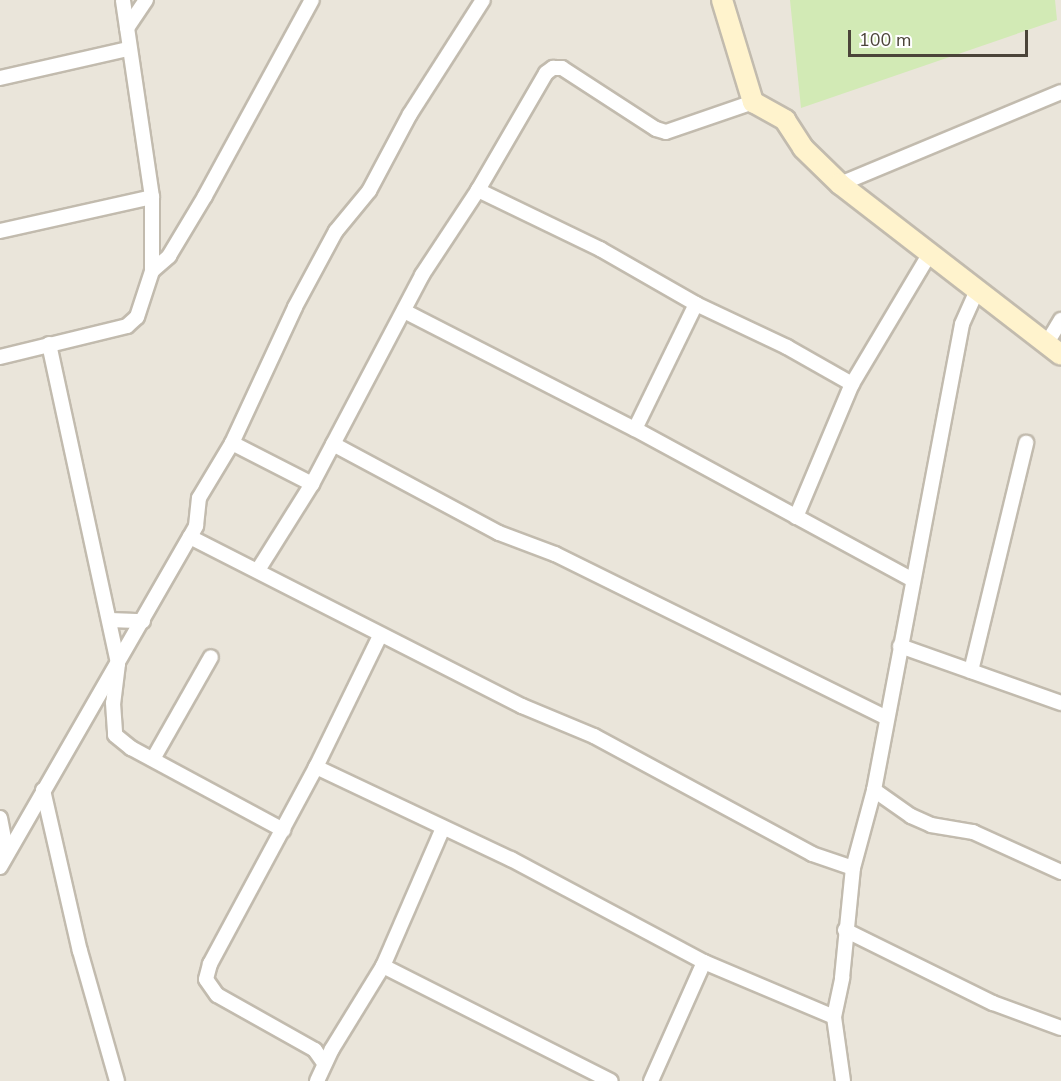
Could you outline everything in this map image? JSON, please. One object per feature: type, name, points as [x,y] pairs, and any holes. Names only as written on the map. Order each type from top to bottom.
[{"type":"street","points":[[0,357],[133,322],[152,271],[152,197],[128,49],[128,28],[123,0]]},
{"type":"street","points":[[128,28],[146,0]]},
{"type":"street","points":[[152,271],[169,256],[205,196],[312,0]]},
{"type":"street","points":[[0,867],[196,526],[199,498],[232,443],[295,307],[336,231],[365,197],[410,114],[483,0]]},
{"type":"street","points":[[722,0],[753,102],[785,120],[803,148],[840,184],[929,255],[1054,349],[1061,320]]},
{"type":"street","points":[[0,78],[128,49]]},
{"type":"street","points":[[258,570],[312,484],[433,256],[478,190],[553,68],[580,78],[656,129],[666,132],[753,102]]},
{"type":"street","points":[[840,184],[1061,92]]},
{"type":"street","points":[[478,190],[600,249],[696,304],[787,347],[852,384]]},
{"type":"street","points":[[0,231],[152,197]]},
{"type":"street","points":[[796,517],[852,384],[929,255]]},
{"type":"street","points":[[843,1081],[834,1017],[842,978],[853,868],[874,790],[885,717],[962,324],[977,291]]},
{"type":"street","points":[[635,429],[696,304]]},
{"type":"street","points":[[404,311],[635,429],[913,580]]},
{"type":"street","points":[[49,344],[118,663],[113,703],[115,735],[119,742],[283,830]]},
{"type":"street","points":[[232,443],[312,484]]},
{"type":"street","points":[[971,671],[1026,443]]},
{"type":"street","points":[[333,444],[499,533],[565,559],[885,717]]},
{"type":"street","points":[[190,537],[258,570],[380,636],[522,706],[594,736],[812,854],[853,868]]},
{"type":"street","points":[[110,620],[143,621]]},
{"type":"street","points":[[324,1063],[315,1050],[217,995],[206,979],[210,964],[316,767],[380,636]]},
{"type":"street","points":[[900,646],[1061,703]]},
{"type":"street","points":[[153,759],[211,657]]},
{"type":"street","points":[[316,767],[511,859],[704,962],[834,1017]]},
{"type":"street","points":[[43,790],[80,951],[117,1081]]},
{"type":"street","points":[[874,790],[911,816],[932,825],[973,832],[1061,872]]},
{"type":"street","points":[[1,825],[20,834]]},
{"type":"street","points":[[1,825],[7,853]]},
{"type":"street","points":[[317,1081],[332,1048],[383,966],[444,828]]},
{"type":"street","points":[[845,930],[1002,1007],[1061,1028]]},
{"type":"street","points":[[651,1081],[704,962]]},
{"type":"street","points":[[383,966],[611,1081]]},
{"type":"street","points":[[315,1050],[332,1048]]},
{"type":"shaded area","points":[[0,0],[1061,0],[1061,1081],[0,1081]]},
{"type":"green space","points":[[790,0],[1055,0],[1057,20],[801,108]]}]
